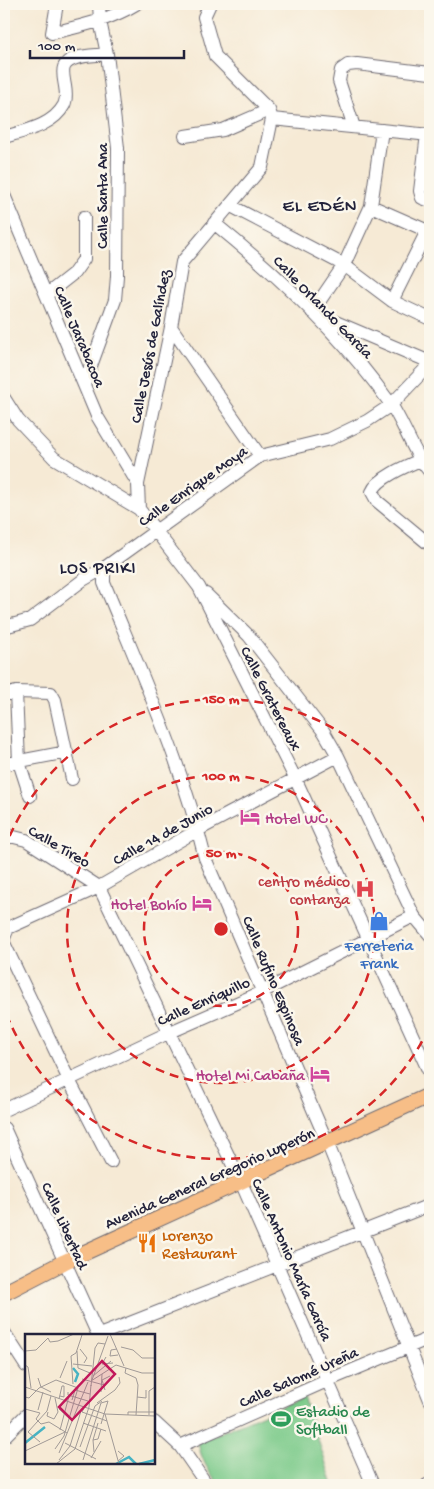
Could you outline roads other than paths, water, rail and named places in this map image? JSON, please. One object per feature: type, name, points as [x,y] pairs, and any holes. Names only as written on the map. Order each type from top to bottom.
[{"type":"main road","name":"Avenida General Gregorio Luperón","points":[[4,1293],[64,1262],[430,1095]]},
{"type":"street","points":[[57,4],[52,33],[100,21],[123,12],[136,4]]},
{"type":"street","name":"Calle Santa Ana","points":[[84,385],[115,300],[116,284],[118,148],[99,4]]},
{"type":"street","points":[[210,4],[204,17],[215,56],[270,114]]},
{"type":"street","points":[[4,138],[43,124],[65,104],[63,68],[68,61],[107,54]]},
{"type":"street","points":[[354,127],[339,81],[341,70],[348,65],[357,64],[430,73]]},
{"type":"street","points":[[185,136],[223,130],[270,114],[354,127],[429,135],[420,191],[422,198],[430,201]]},
{"type":"street","name":"Calle Jesús de Galíndez","points":[[139,509],[138,484],[171,327],[182,262],[262,168],[270,114]]},
{"type":"street","points":[[382,130],[371,206],[344,265],[312,312],[430,363]]},
{"type":"street","name":"Calle Jarabacoa","points":[[4,195],[6,210],[46,295],[97,416],[138,484]]},
{"type":"street","points":[[231,206],[344,265],[392,301],[430,319]]},
{"type":"street","points":[[371,206],[429,232],[392,301]]},
{"type":"street","points":[[46,295],[74,273],[84,259],[84,217]]},
{"type":"street","name":"Calle Orlando García","points":[[214,223],[238,242],[312,312],[354,356],[391,405],[425,458],[430,472]]},
{"type":"street","points":[[171,327],[260,456]]},
{"type":"street","name":"Calle Enrique Moya","points":[[4,627],[30,620],[83,580],[104,568],[260,456],[330,439],[367,422],[391,405],[430,363]]},
{"type":"street","name":"Calle Gratereaux","points":[[4,398],[18,420],[54,458],[139,509],[198,587],[296,780],[430,1074]]},
{"type":"street","points":[[425,458],[385,478],[374,486],[372,492],[376,500],[430,545]]},
{"type":"street","name":"Calle Rufino Espinosa","points":[[104,568],[104,583],[167,738],[198,830],[205,858],[364,1230],[430,1400]]},
{"type":"street","points":[[198,587],[255,643],[324,732],[338,756],[414,916],[430,935]]},
{"type":"street","points":[[30,796],[19,762],[10,693],[51,693],[55,700],[72,779]]},
{"type":"street","points":[[4,764],[67,752]]},
{"type":"street","name":"Calle 14 de Junio","points":[[4,938],[8,928],[99,887],[198,830],[296,780],[338,756]]},
{"type":"street","name":"Calle Tireo","points":[[4,838],[10,836],[26,840],[99,887]]},
{"type":"street","name":"Calle Antonio María García","points":[[99,887],[241,1182],[329,1380],[373,1485]]},
{"type":"street","name":"Calle Enriquillo","points":[[4,1110],[168,1033],[262,992],[414,916]]},
{"type":"street","points":[[4,943],[69,1080],[111,1162]]},
{"type":"street","name":"Calle Libertad","points":[[4,1128],[99,1334]]},
{"type":"street","points":[[102,1334],[430,1205]]},
{"type":"street","points":[[4,1332],[25,1364]]},
{"type":"street","name":"Calle Salomé Ureña","points":[[180,1446],[430,1338]]},
{"type":"street","points":[[4,1437],[25,1416]]},
{"type":"street","points":[[155,1423],[180,1446],[207,1485]]},
{"type":"place","name":"Hotel WC","points":[[250,817]]},
{"type":"place","name":"centro médico contanza","points":[[365,889]]},
{"type":"place","name":"Hotel Bohío","points":[[202,903]]},
{"type":"place","name":"Ferreteria Frank","points":[[379,921]]},
{"type":"place","name":"Hotel Mi Cabaña","points":[[320,1074]]},
{"type":"place","name":"Lorenzo Restaurant","points":[[147,1243]]},
{"type":"place","name":"Estadio de Softball","points":[[281,1419]]},
{"type":"district","name":"EL EDÉN","points":[[320,205]]},
{"type":"district","name":"LOS PRIKI","points":[[98,567]]}]
